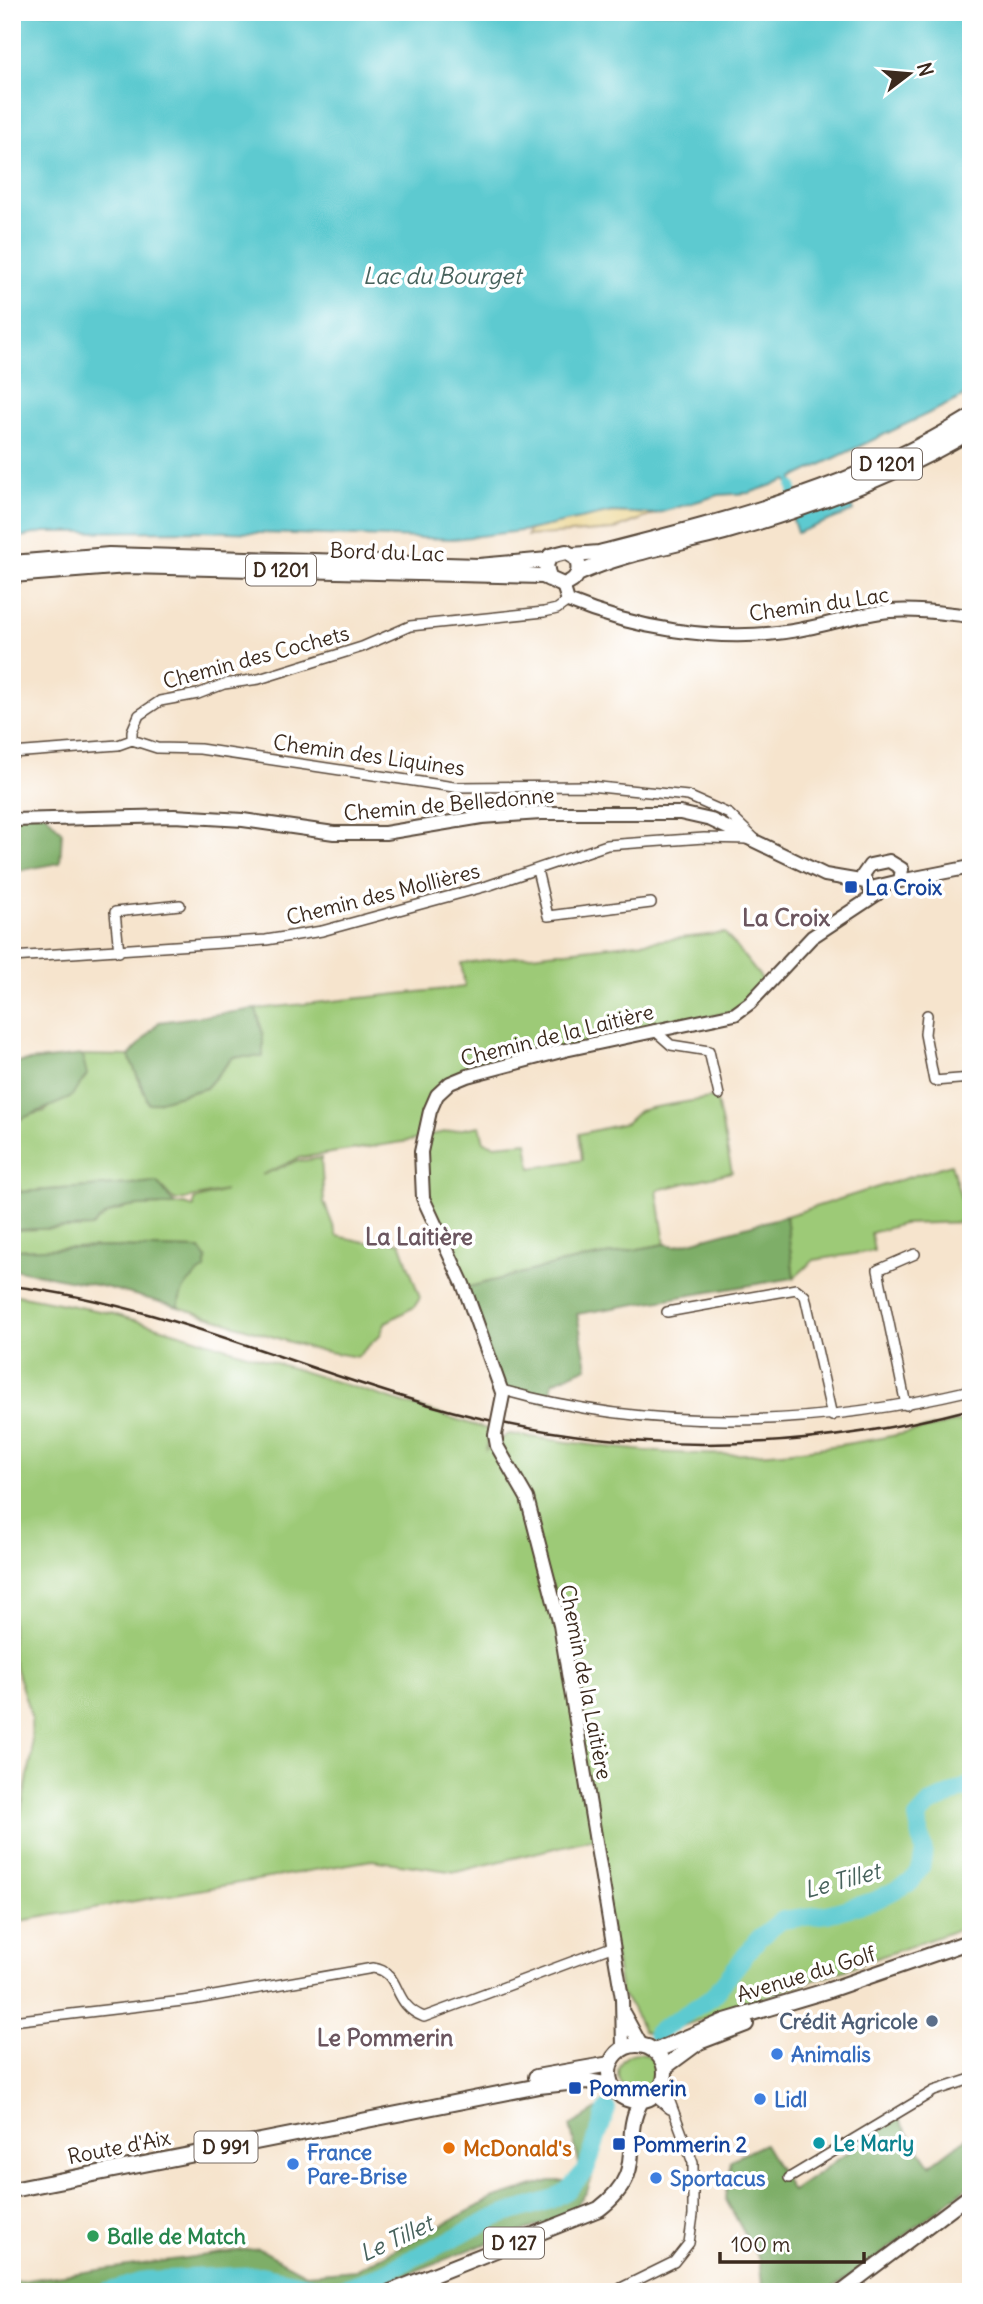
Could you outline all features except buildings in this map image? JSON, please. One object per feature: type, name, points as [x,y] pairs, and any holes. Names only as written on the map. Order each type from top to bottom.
[{"type":"main road","name":"D 1201","points":[[573,555],[599,553],[796,504],[887,464],[971,417]]},
{"type":"main road","name":"D 1201","points":[[578,573],[896,472],[971,430]]},
{"type":"main road","points":[[563,585],[575,579],[578,563],[573,555],[560,551],[548,560],[549,579],[563,585],[568,601]]},
{"type":"main road","name":"Bord du Lac","points":[[12,563],[109,555],[479,566],[548,560]]},
{"type":"main road","name":"Bord du Lac","points":[[12,575],[127,566],[549,579]]},
{"type":"main road","name":"Chemin du Lac","points":[[568,601],[591,611],[665,628],[747,635],[785,632],[890,611],[971,616]]},
{"type":"main road","name":"Chemin de Belledonne","points":[[12,820],[174,816],[243,820],[334,833],[385,833],[482,817],[646,811],[680,813],[711,820],[801,864],[834,876],[870,882]]},
{"type":"main road","points":[[901,875],[894,863],[883,861],[870,865],[870,882],[901,875],[922,877],[971,867]]},
{"type":"main road","name":"Chemin de la Laitière","points":[[623,2048],[622,2011],[614,1946],[560,1625],[527,1498],[497,1446],[495,1435],[503,1393],[463,1284],[423,1198],[421,1152],[433,1102],[443,1088],[467,1076],[654,1030],[723,1017],[743,1009],[812,937],[866,901],[870,882]]},
{"type":"main road","name":"Avenue du Golf","points":[[655,2051],[726,2021],[829,1990],[971,1941]]},
{"type":"main road","name":"Avenue du Golf","points":[[665,2067],[683,2051],[720,2033],[971,1949]]},
{"type":"main road","name":"Chemin de la Laitière","points":[[622,2011],[641,2045]]},
{"type":"main road","points":[[622,2097],[648,2098],[663,2083],[665,2067],[655,2051],[641,2045],[623,2048],[610,2064],[611,2085],[622,2097],[626,2129],[626,2177]]},
{"type":"main road","name":"Route d'Aix","points":[[441,2104],[539,2076],[610,2064]]},
{"type":"main road","name":"Route d'Aix","points":[[12,2190],[555,2083],[595,2081],[611,2085]]},
{"type":"main road","name":"D 127","points":[[390,2292],[430,2273],[590,2215],[613,2197],[626,2177],[632,2160],[634,2119],[648,2098]]},
{"type":"main road","points":[[841,2292],[971,2194]]},
{"type":"street","name":"Chemin des Cochets","points":[[132,740],[132,731],[139,715],[160,701],[198,694],[224,684],[259,679],[362,647],[410,626],[544,612],[561,607],[568,601]]},
{"type":"street","points":[[12,753],[118,745],[132,740]]},
{"type":"street","name":"Chemin des Liquines","points":[[132,740],[157,748],[200,748],[454,787],[589,786],[688,796],[729,814],[756,840]]},
{"type":"street","name":"Chemin des Mollières","points":[[12,957],[119,952],[267,940],[322,931],[537,870],[607,845],[704,838],[756,840]]},
{"type":"street","points":[[537,870],[548,916],[651,902]]},
{"type":"street","points":[[119,952],[115,912],[180,905]]},
{"type":"street","points":[[927,1015],[925,1034],[934,1081],[971,1078]]},
{"type":"street","points":[[654,1030],[671,1045],[709,1051],[719,1095]]},
{"type":"street","points":[[906,1405],[878,1270],[915,1254]]},
{"type":"street","points":[[667,1312],[796,1289],[805,1296],[832,1416]]},
{"type":"street","points":[[503,1393],[637,1418],[757,1421],[832,1416],[906,1405],[971,1390]]},
{"type":"street","points":[[12,2021],[191,2000],[373,1968],[384,1969],[391,1975],[405,2006],[424,2017],[570,1960],[614,1946]]},
{"type":"street","points":[[789,2178],[934,2091],[971,2079]]},
{"type":"street","points":[[613,2292],[674,2262],[682,2256],[689,2244],[693,2215],[693,2163],[663,2083]]},
{"type":"street","points":[[648,2098],[674,2112]]},
{"type":"green space","points":[[41,809],[62,832],[60,863],[12,872],[12,811]]},
{"type":"green space","points":[[725,933],[766,984],[743,1009],[448,1079],[437,1095],[429,1135],[480,1126],[484,1142],[495,1145],[527,1142],[531,1168],[582,1160],[579,1134],[626,1123],[639,1111],[650,1108],[716,1097],[732,1172],[657,1190],[665,1244],[562,1263],[465,1288],[423,1198],[422,1139],[299,1158],[262,1175],[294,1162],[321,1158],[324,1202],[337,1236],[365,1242],[400,1242],[420,1298],[414,1307],[386,1322],[380,1335],[357,1357],[312,1349],[178,1307],[180,1294],[200,1249],[106,1247],[12,1250],[12,1230],[92,1227],[101,1218],[122,1208],[184,1204],[194,1207],[194,1200],[225,1191],[175,1201],[157,1182],[20,1192],[12,1158],[12,1123],[25,1116],[45,1111],[87,1075],[82,1055],[129,1056],[149,1104],[206,1088],[233,1057],[263,1035],[256,1009],[465,987],[461,963]]},
{"type":"green space","points":[[256,1009],[263,1035],[263,1057],[233,1057],[206,1088],[149,1104],[129,1056],[159,1022]]},
{"type":"green space","points":[[82,1055],[87,1075],[70,1098],[12,1123],[12,1063]]},
{"type":"green space","points":[[951,1164],[968,1222],[902,1224],[871,1233],[874,1251],[814,1260],[794,1278],[786,1216]]},
{"type":"green space","points":[[157,1182],[175,1205],[119,1209],[100,1219],[92,1227],[12,1230],[12,1198],[20,1192]]},
{"type":"green space","points":[[786,1216],[794,1278],[577,1314],[587,1367],[553,1382],[548,1403],[502,1390],[465,1288],[562,1263],[665,1244],[675,1246]]},
{"type":"green space","points":[[106,1247],[200,1249],[207,1259],[205,1269],[190,1281],[184,1290],[178,1307],[105,1287],[12,1269],[12,1250]]},
{"type":"green space","points":[[12,1294],[110,1313],[490,1430],[486,1450],[508,1434],[671,1453],[770,1453],[871,1440],[971,1419],[971,1925],[654,2036],[643,2031],[631,2006],[621,1994],[596,1838],[456,1872],[372,1860],[14,1922],[12,1837],[20,1817],[32,1755],[31,1716],[12,1657]]},
{"type":"green space","points":[[638,2053],[652,2059],[658,2073],[652,2087],[638,2093],[624,2087],[618,2073],[624,2059]]},
{"type":"green space","points":[[600,2108],[610,2116],[587,2192],[567,2216],[474,2248],[390,2281],[373,2292],[12,2292],[12,2282],[258,2248],[306,2274],[356,2270],[492,2199],[550,2181],[570,2181],[581,2171],[570,2126]]},
{"type":"green space","points":[[898,2118],[930,2165],[971,2134],[971,2184],[874,2260],[826,2292],[763,2292],[759,2260],[725,2198],[731,2160],[764,2144],[792,2191]]},
{"type":"sand","points":[[612,512],[655,514],[613,530],[527,536],[529,530]]},
{"type":"water","name":"Lac du Bourget","points":[[12,12],[971,12],[971,389],[961,398],[793,478],[793,486],[790,487],[787,480],[749,493],[719,495],[655,514],[612,512],[529,530],[454,539],[198,531],[44,532],[12,539]]},
{"type":"water","points":[[849,497],[854,511],[797,533],[792,517]]},
{"type":"waterway","points":[[792,486],[796,504]]},
{"type":"waterway","name":"Le Tillet","points":[[656,2033],[712,1997],[759,1938],[782,1920],[827,1914],[874,1901],[911,1882],[921,1867],[924,1852],[917,1818],[930,1804],[971,1785]]},
{"type":"waterway","name":"Le Tillet","points":[[107,2292],[146,2280],[261,2275],[334,2291],[373,2278],[496,2217],[551,2200],[567,2191],[586,2170],[607,2109]]},
{"type":"railway","points":[[12,1286],[119,1306],[433,1406],[566,1434],[702,1444],[769,1442],[837,1435],[971,1409]]},
{"type":"place","name":"La Croix","points":[[851,887]]},
{"type":"place","name":"Crédit Agricole","points":[[932,2021]]},
{"type":"place","name":"Animalis","points":[[777,2054]]},
{"type":"place","name":"Pommerin","points":[[575,2088]]},
{"type":"place","name":"Lidl","points":[[760,2099]]},
{"type":"place","name":"Le Marly","points":[[819,2143]]},
{"type":"place","name":"Pommerin 2","points":[[619,2144]]},
{"type":"place","name":"McDonald's","points":[[449,2148]]},
{"type":"place","name":"France Pare-Brise","points":[[293,2164]]},
{"type":"place","name":"Sportacus","points":[[656,2178]]},
{"type":"place","name":"Balle de Match","points":[[93,2236]]},
{"type":"district","name":"La Croix","points":[[786,917]]},
{"type":"district","name":"La Laitière","points":[[419,1236]]},
{"type":"district","name":"Le Pommerin","points":[[385,2037]]}]
